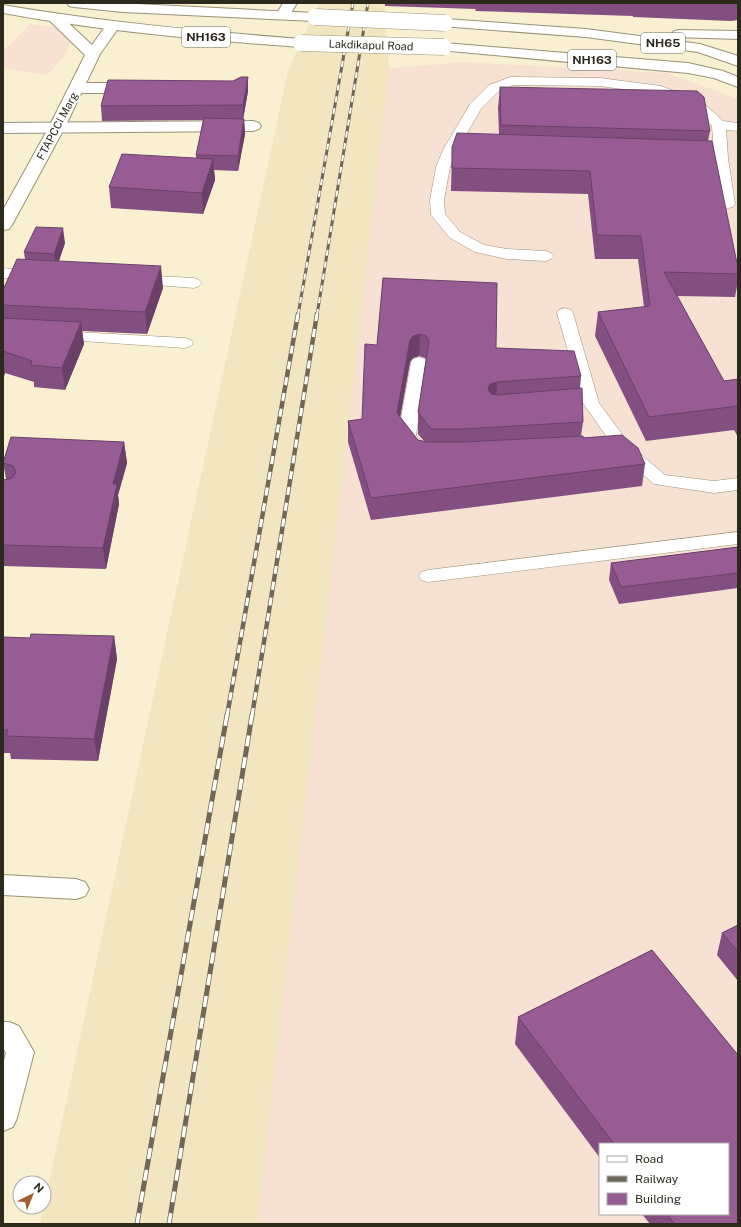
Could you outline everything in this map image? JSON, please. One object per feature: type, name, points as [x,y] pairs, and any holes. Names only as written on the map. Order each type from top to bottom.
[{"type":"main road","name":"Lakdikapul Road","points":[[74,3],[123,8],[286,9],[315,17],[445,23],[586,33],[738,36]]},
{"type":"main road","name":"Lakdikapul Road","points":[[3,9],[112,27],[205,37],[301,43],[444,47],[688,68],[718,74],[738,82]]},
{"type":"main road","points":[[55,18],[93,54]]},
{"type":"main road","name":"FTAPCCI Marg","points":[[3,225],[57,127],[93,54],[112,27]]},
{"type":"main road","name":"Lakdikapul Road","points":[[586,33],[700,48],[738,61]]},
{"type":"main road","points":[[77,88],[148,88]]},
{"type":"main road","points":[[3,128],[252,126]]},
{"type":"main road","points":[[3,885],[76,889]]},
{"type":"main road","points":[[3,1034],[9,1034],[20,1052],[3,1118]]},
{"type":"lane","points":[[546,256],[507,254],[480,249],[455,235],[438,215],[437,200],[443,167],[450,150],[475,107],[494,88],[512,81],[600,82],[661,90],[696,104],[719,125],[738,127]]},
{"type":"lane","points":[[719,125],[721,158],[728,204]]},
{"type":"lane","points":[[450,150],[466,150]]},
{"type":"lane","points":[[673,156],[721,158]]},
{"type":"lane","points":[[3,273],[49,275]]},
{"type":"lane","points":[[125,279],[194,283]]},
{"type":"lane","points":[[565,313],[583,404],[616,449],[660,480],[714,487],[738,484]]},
{"type":"lane","points":[[42,335],[185,343]]},
{"type":"lane","points":[[419,362],[407,435],[425,457],[432,457]]},
{"type":"lane","points":[[428,576],[738,538]]},
{"type":"shaded area","points":[[319,3],[458,3],[385,6],[389,68],[257,1224],[40,1224],[42,1215],[52,1215],[52,1175],[51,1175],[288,71]]},
{"type":"shaded area","points":[[30,24],[66,29],[71,43],[63,58],[47,75],[3,68],[3,52]]},
{"type":"shaded area","points":[[459,62],[667,73],[738,99],[738,1224],[257,1224],[389,68]]},
{"type":"building","points":[[241,77],[248,77],[243,105],[101,106],[108,80],[233,81]]},
{"type":"building","points":[[500,87],[697,91],[704,97],[710,131],[501,125]]},
{"type":"building","points":[[204,118],[244,119],[238,156],[196,155]]},
{"type":"building","points":[[457,133],[712,141],[738,274],[664,272],[724,381],[738,379],[738,406],[649,417],[598,312],[650,306],[641,236],[597,235],[590,171],[452,168],[452,147]]},
{"type":"building","points":[[122,154],[213,159],[202,193],[109,187]]},
{"type":"building","points":[[36,227],[63,228],[54,254],[24,252]]},
{"type":"building","points":[[17,259],[161,266],[145,312],[3,305],[3,290]]},
{"type":"building","points":[[383,278],[497,283],[496,348],[574,351],[581,376],[497,382],[490,384],[488,389],[491,394],[497,395],[582,388],[583,422],[463,429],[431,429],[418,412],[429,341],[426,336],[420,334],[413,336],[410,340],[397,413],[418,440],[426,442],[463,442],[583,436],[583,438],[622,435],[638,448],[645,464],[371,498],[348,421],[362,419],[365,344],[377,345]]},
{"type":"building","points":[[3,318],[81,322],[62,368],[31,365],[32,361],[3,351]]},
{"type":"building","points":[[11,437],[124,442],[113,484],[117,484],[103,548],[3,545],[3,479],[5,480],[12,478],[16,472],[13,466],[3,463]]},
{"type":"building","points":[[738,547],[738,573],[621,587],[611,563]]},
{"type":"building","points":[[31,634],[114,636],[94,739],[6,736],[8,730],[3,730],[3,637],[30,638]]},
{"type":"building","points":[[738,925],[738,952],[722,933]]},
{"type":"building","points":[[652,950],[738,1055],[738,1224],[675,1224],[668,1215],[729,1215],[729,1143],[613,1143],[518,1017]]},
{"type":"railway","points":[[298,315],[353,3]]},
{"type":"railway","points":[[317,315],[368,3]]},
{"type":"railway","points":[[227,716],[298,314]]},
{"type":"railway","points":[[252,716],[317,314]]},
{"type":"railway","points":[[137,1224],[227,715]]},
{"type":"railway","points":[[169,1224],[252,715]]}]
